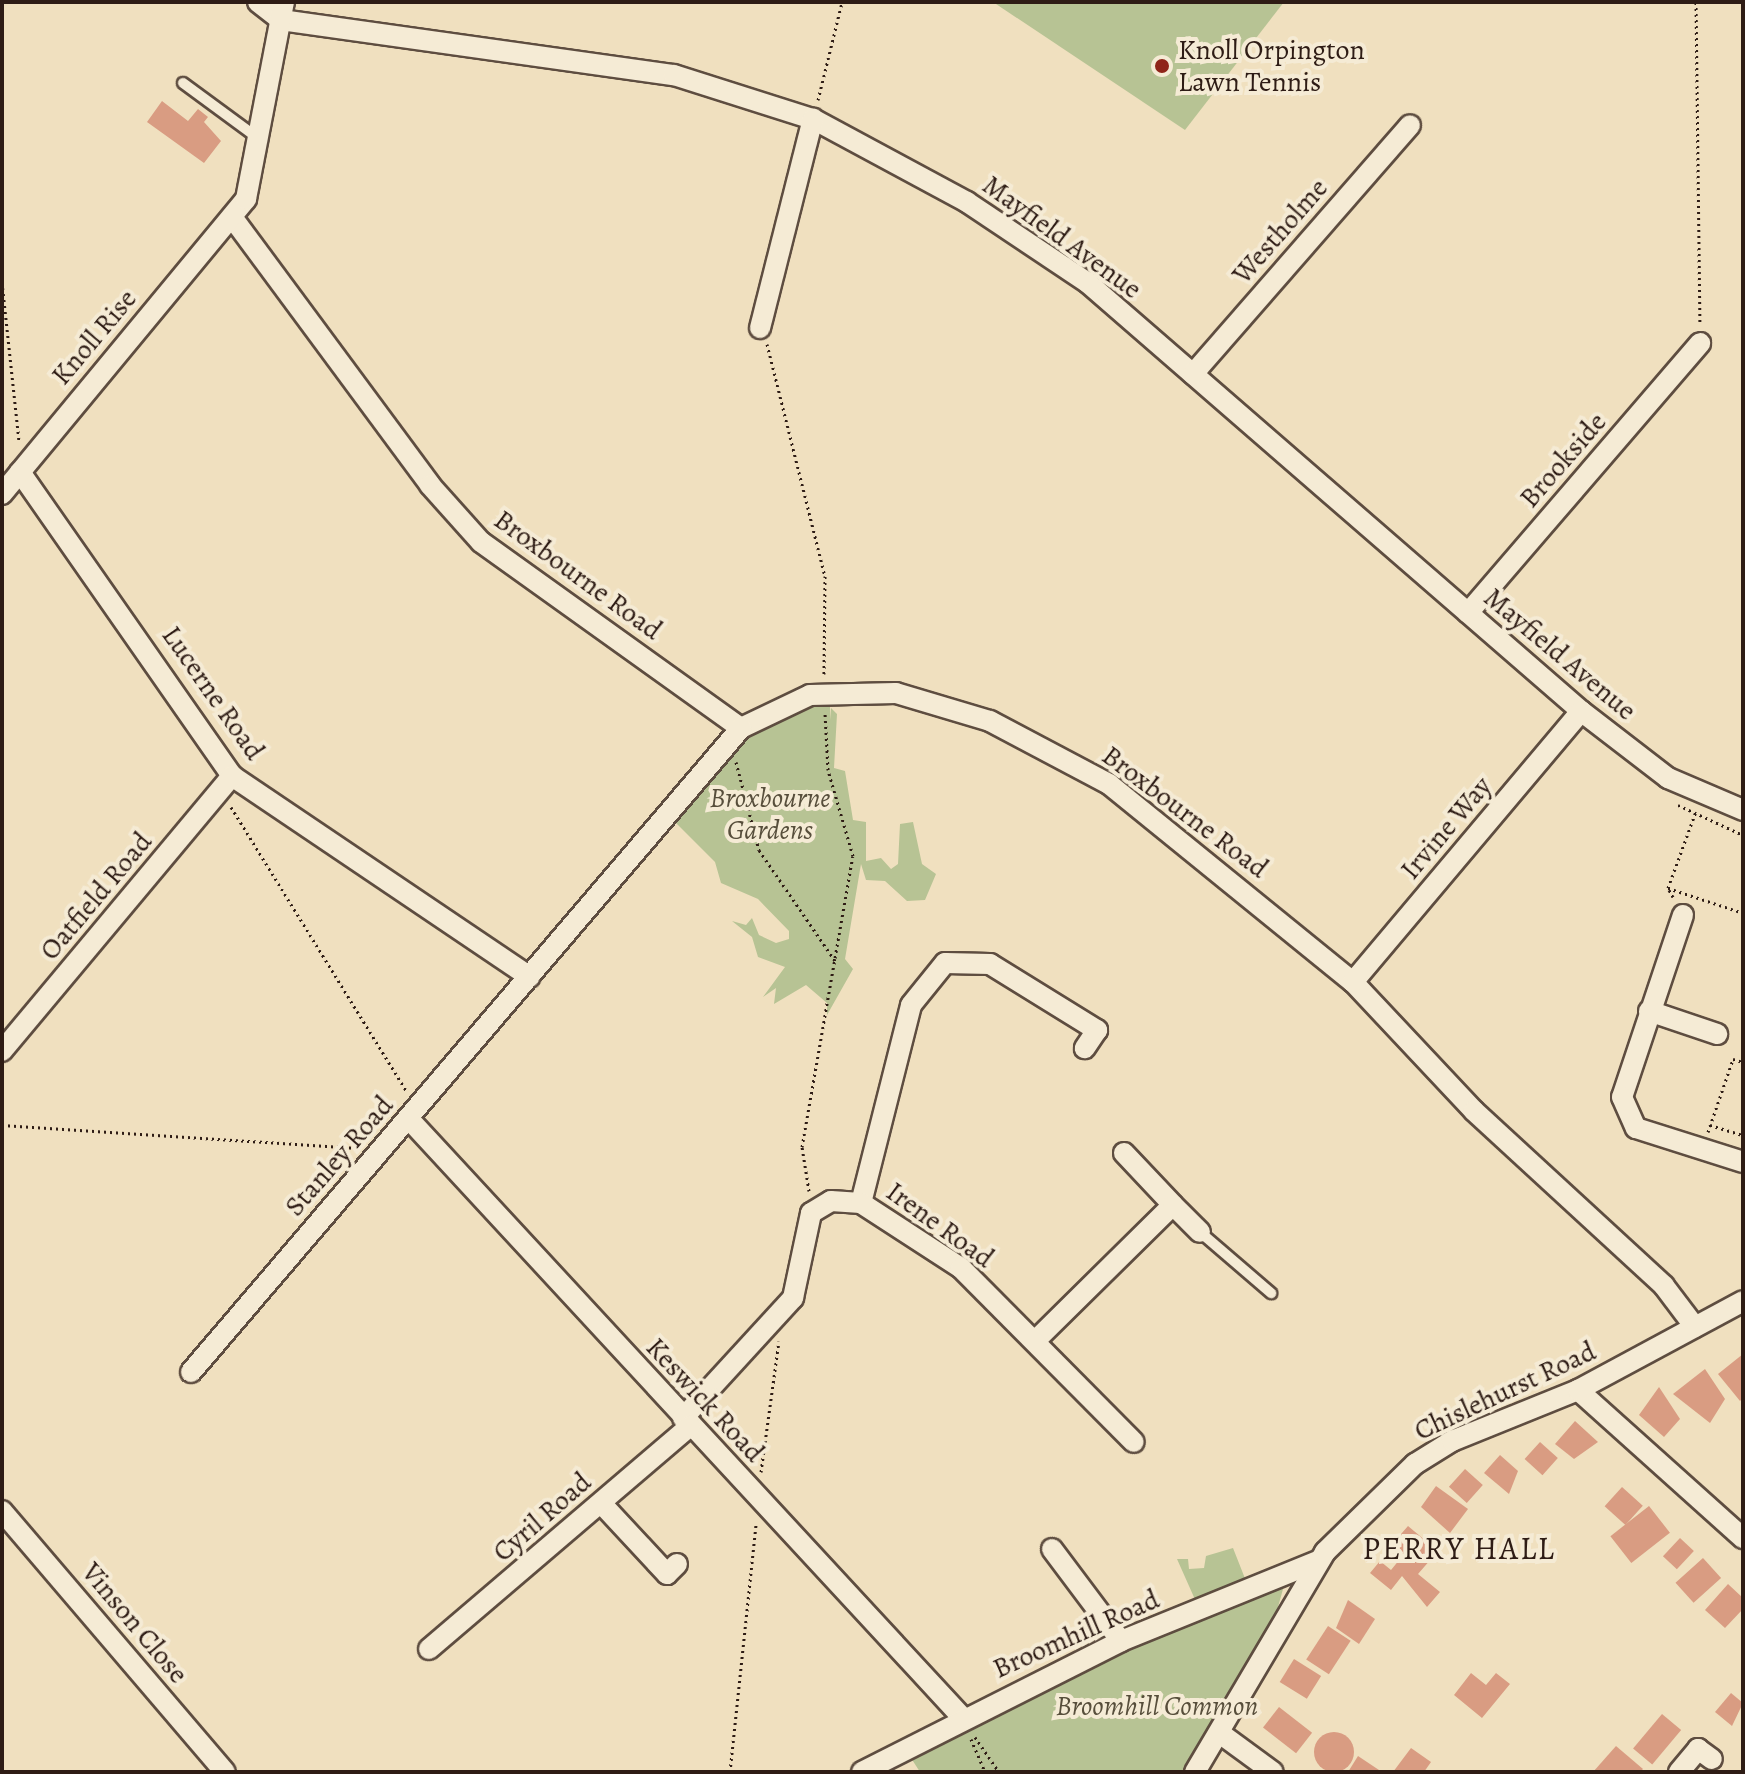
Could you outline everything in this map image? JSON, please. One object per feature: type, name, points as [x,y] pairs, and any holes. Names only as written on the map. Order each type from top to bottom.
[{"type":"street","points":[[258,2],[282,11]]},
{"type":"street","name":"Mayfield Avenue","points":[[282,11],[674,75],[813,119],[1004,226],[1088,283],[1581,711],[1668,778],[1743,810]]},
{"type":"street","name":"Knoll Rise","points":[[2,494],[246,199],[282,11]]},
{"type":"street","points":[[760,328],[813,119]]},
{"type":"street","name":"Westholme","points":[[1193,374],[1410,125]]},
{"type":"street","name":"Broxbourne Road","points":[[232,217],[430,485],[481,542],[741,728],[782,703],[824,692],[896,693],[941,703],[1050,750],[1109,784],[1353,982],[1474,1111],[1664,1286],[1695,1327]]},
{"type":"street","name":"Brookside","points":[[1468,613],[1700,343]]},
{"type":"street","name":"Lucerne Road","points":[[25,464],[226,783],[530,977]]},
{"type":"street","name":"Irvine Way","points":[[1353,982],[1581,711]]},
{"type":"street","name":"Stanley Road","points":[[191,1372],[741,728]]},
{"type":"street","name":"Oatfield Road","points":[[2,1051],[226,783]]},
{"type":"street","points":[[1683,915],[1622,1097],[1636,1128],[1743,1162]]},
{"type":"street","points":[[861,1203],[911,1005],[945,963],[990,964],[1097,1030],[1085,1048]]},
{"type":"street","points":[[1649,1011],[1717,1034]]},
{"type":"street","name":"Keswick Road","points":[[413,1114],[687,1422],[962,1717]]},
{"type":"street","points":[[1124,1153],[1200,1232]]},
{"type":"street","name":"Irene Road","points":[[816,1205],[861,1203],[961,1268],[1036,1340],[1134,1442]]},
{"type":"street","points":[[687,1422],[783,1310],[800,1281],[816,1205]]},
{"type":"street","points":[[1036,1340],[1173,1205]]},
{"type":"street","name":"Chislehurst Road","points":[[1195,1772],[1221,1734],[1318,1561],[1433,1452],[1578,1390],[1743,1301]]},
{"type":"street","points":[[1578,1390],[1743,1538]]},
{"type":"street","name":"Cyril Road","points":[[429,1649],[601,1503],[687,1422]]},
{"type":"street","points":[[601,1503],[667,1574],[677,1564]]},
{"type":"street","name":"Vinson Close","points":[[2,1511],[225,1772]]},
{"type":"street","points":[[1052,1549],[1121,1641]]},
{"type":"street","name":"Broomhill Road","points":[[862,1772],[962,1717],[1121,1641],[1318,1561]]},
{"type":"street","points":[[1221,1734],[1273,1772]]},
{"type":"street","points":[[1679,1772],[1698,1749],[1712,1759]]},
{"type":"lane","points":[[183,83],[258,138]]},
{"type":"lane","points":[[1200,1232],[1271,1293]]},
{"type":"path","points":[[813,119],[842,2]]},
{"type":"path","points":[[1696,2],[1700,343]]},
{"type":"path","points":[[2,282],[17,438],[25,464]]},
{"type":"path","points":[[760,328],[825,576],[824,692],[828,770],[853,856],[800,1163],[816,1205]]},
{"type":"path","points":[[736,762],[759,850],[836,962]]},
{"type":"path","points":[[226,783],[413,1114]]},
{"type":"path","points":[[1683,915],[1668,888],[1703,793]]},
{"type":"path","points":[[1694,818],[1743,835]]},
{"type":"path","points":[[1668,888],[1743,913]]},
{"type":"path","points":[[1694,1130],[1707,1134],[1733,1059],[1743,1062]]},
{"type":"path","points":[[2,1125],[383,1149]]},
{"type":"path","points":[[1710,1125],[1743,1135]]},
{"type":"path","points":[[730,1772],[750,1628],[757,1498],[783,1310]]},
{"type":"path","points":[[962,1717],[985,1772]]},
{"type":"path","points":[[962,1717],[999,1772]]},
{"type":"green space","name":"Knoll Orpington Lawn Tennis","points":[[993,2],[1284,2],[1185,130]]},
{"type":"green space","name":"Broxbourne Gardens","points":[[830,700],[830,720],[831,708],[837,714],[834,768],[845,771],[853,820],[866,822],[866,861],[881,858],[891,869],[898,864],[900,824],[913,822],[922,864],[936,874],[925,900],[907,901],[885,881],[866,880],[861,864],[845,959],[853,969],[827,1015],[827,1003],[806,985],[774,1004],[776,988],[763,997],[785,967],[758,957],[752,937],[732,921],[746,925],[752,918],[759,935],[776,943],[789,939],[789,931],[758,899],[721,883],[715,862],[673,820],[762,724]]},
{"type":"green space","name":"Broomhill Common","points":[[1233,1548],[1246,1581],[1285,1582],[1278,1607],[1294,1585],[1198,1772],[920,1772],[911,1758],[1197,1604],[1177,1559],[1188,1559],[1189,1569],[1204,1568],[1206,1556]]},
{"type":"building","points":[[162,101],[188,121],[198,109],[208,117],[204,122],[221,141],[204,163],[147,122]]},
{"type":"building","points":[[1743,1354],[1743,1398],[1740,1401],[1718,1374]]},
{"type":"building","points":[[1705,1369],[1725,1399],[1710,1423],[1673,1394]]},
{"type":"building","points":[[1659,1387],[1680,1419],[1664,1437],[1639,1415]]},
{"type":"building","points":[[1575,1421],[1598,1442],[1574,1459],[1555,1444]]},
{"type":"building","points":[[1540,1442],[1558,1458],[1542,1475],[1525,1459]]},
{"type":"building","points":[[1500,1455],[1518,1471],[1509,1494],[1484,1473]]},
{"type":"building","points":[[1465,1469],[1483,1485],[1467,1503],[1449,1487]]},
{"type":"building","points":[[1436,1486],[1468,1509],[1450,1533],[1421,1507]]},
{"type":"building","points":[[1622,1487],[1643,1506],[1625,1525],[1605,1506]]},
{"type":"building","points":[[1649,1506],[1670,1533],[1631,1563],[1610,1536]]},
{"type":"building","points":[[1408,1526],[1438,1551],[1418,1574],[1440,1592],[1427,1607],[1402,1576],[1391,1590],[1370,1573],[1380,1561],[1391,1570],[1400,1559],[1388,1549]]},
{"type":"building","points":[[1680,1538],[1694,1551],[1677,1569],[1663,1556]]},
{"type":"building","points":[[1703,1558],[1721,1578],[1694,1603],[1676,1583]]},
{"type":"building","points":[[1728,1584],[1743,1598],[1743,1609],[1725,1628],[1705,1610]]},
{"type":"building","points":[[1348,1600],[1375,1619],[1359,1644],[1336,1628]]},
{"type":"building","points":[[1328,1626],[1351,1641],[1329,1674],[1306,1660]]},
{"type":"building","points":[[1294,1659],[1321,1676],[1307,1699],[1280,1682]]},
{"type":"building","points":[[1471,1673],[1486,1685],[1496,1673],[1510,1684],[1482,1718],[1454,1695]]},
{"type":"building","points":[[1731,1693],[1743,1703],[1732,1726],[1715,1712]]},
{"type":"building","points":[[1279,1707],[1312,1733],[1296,1753],[1263,1727]]},
{"type":"building","points":[[1662,1714],[1681,1730],[1652,1765],[1633,1748]]},
{"type":"building","points":[[1334,1732],[1348,1738],[1354,1752],[1348,1766],[1334,1772],[1320,1766],[1314,1752],[1320,1738]]},
{"type":"building","points":[[1616,1746],[1643,1769],[1640,1772],[1593,1772]]},
{"type":"building","points":[[1411,1748],[1431,1762],[1424,1772],[1393,1772]]},
{"type":"building","points":[[1358,1756],[1382,1772],[1348,1772]]},
{"type":"place","name":"Knoll Orpington Lawn Tennis","points":[[1162,66]]},
{"type":"district","name":"PERRY HALL","points":[[1459,1548]]}]
